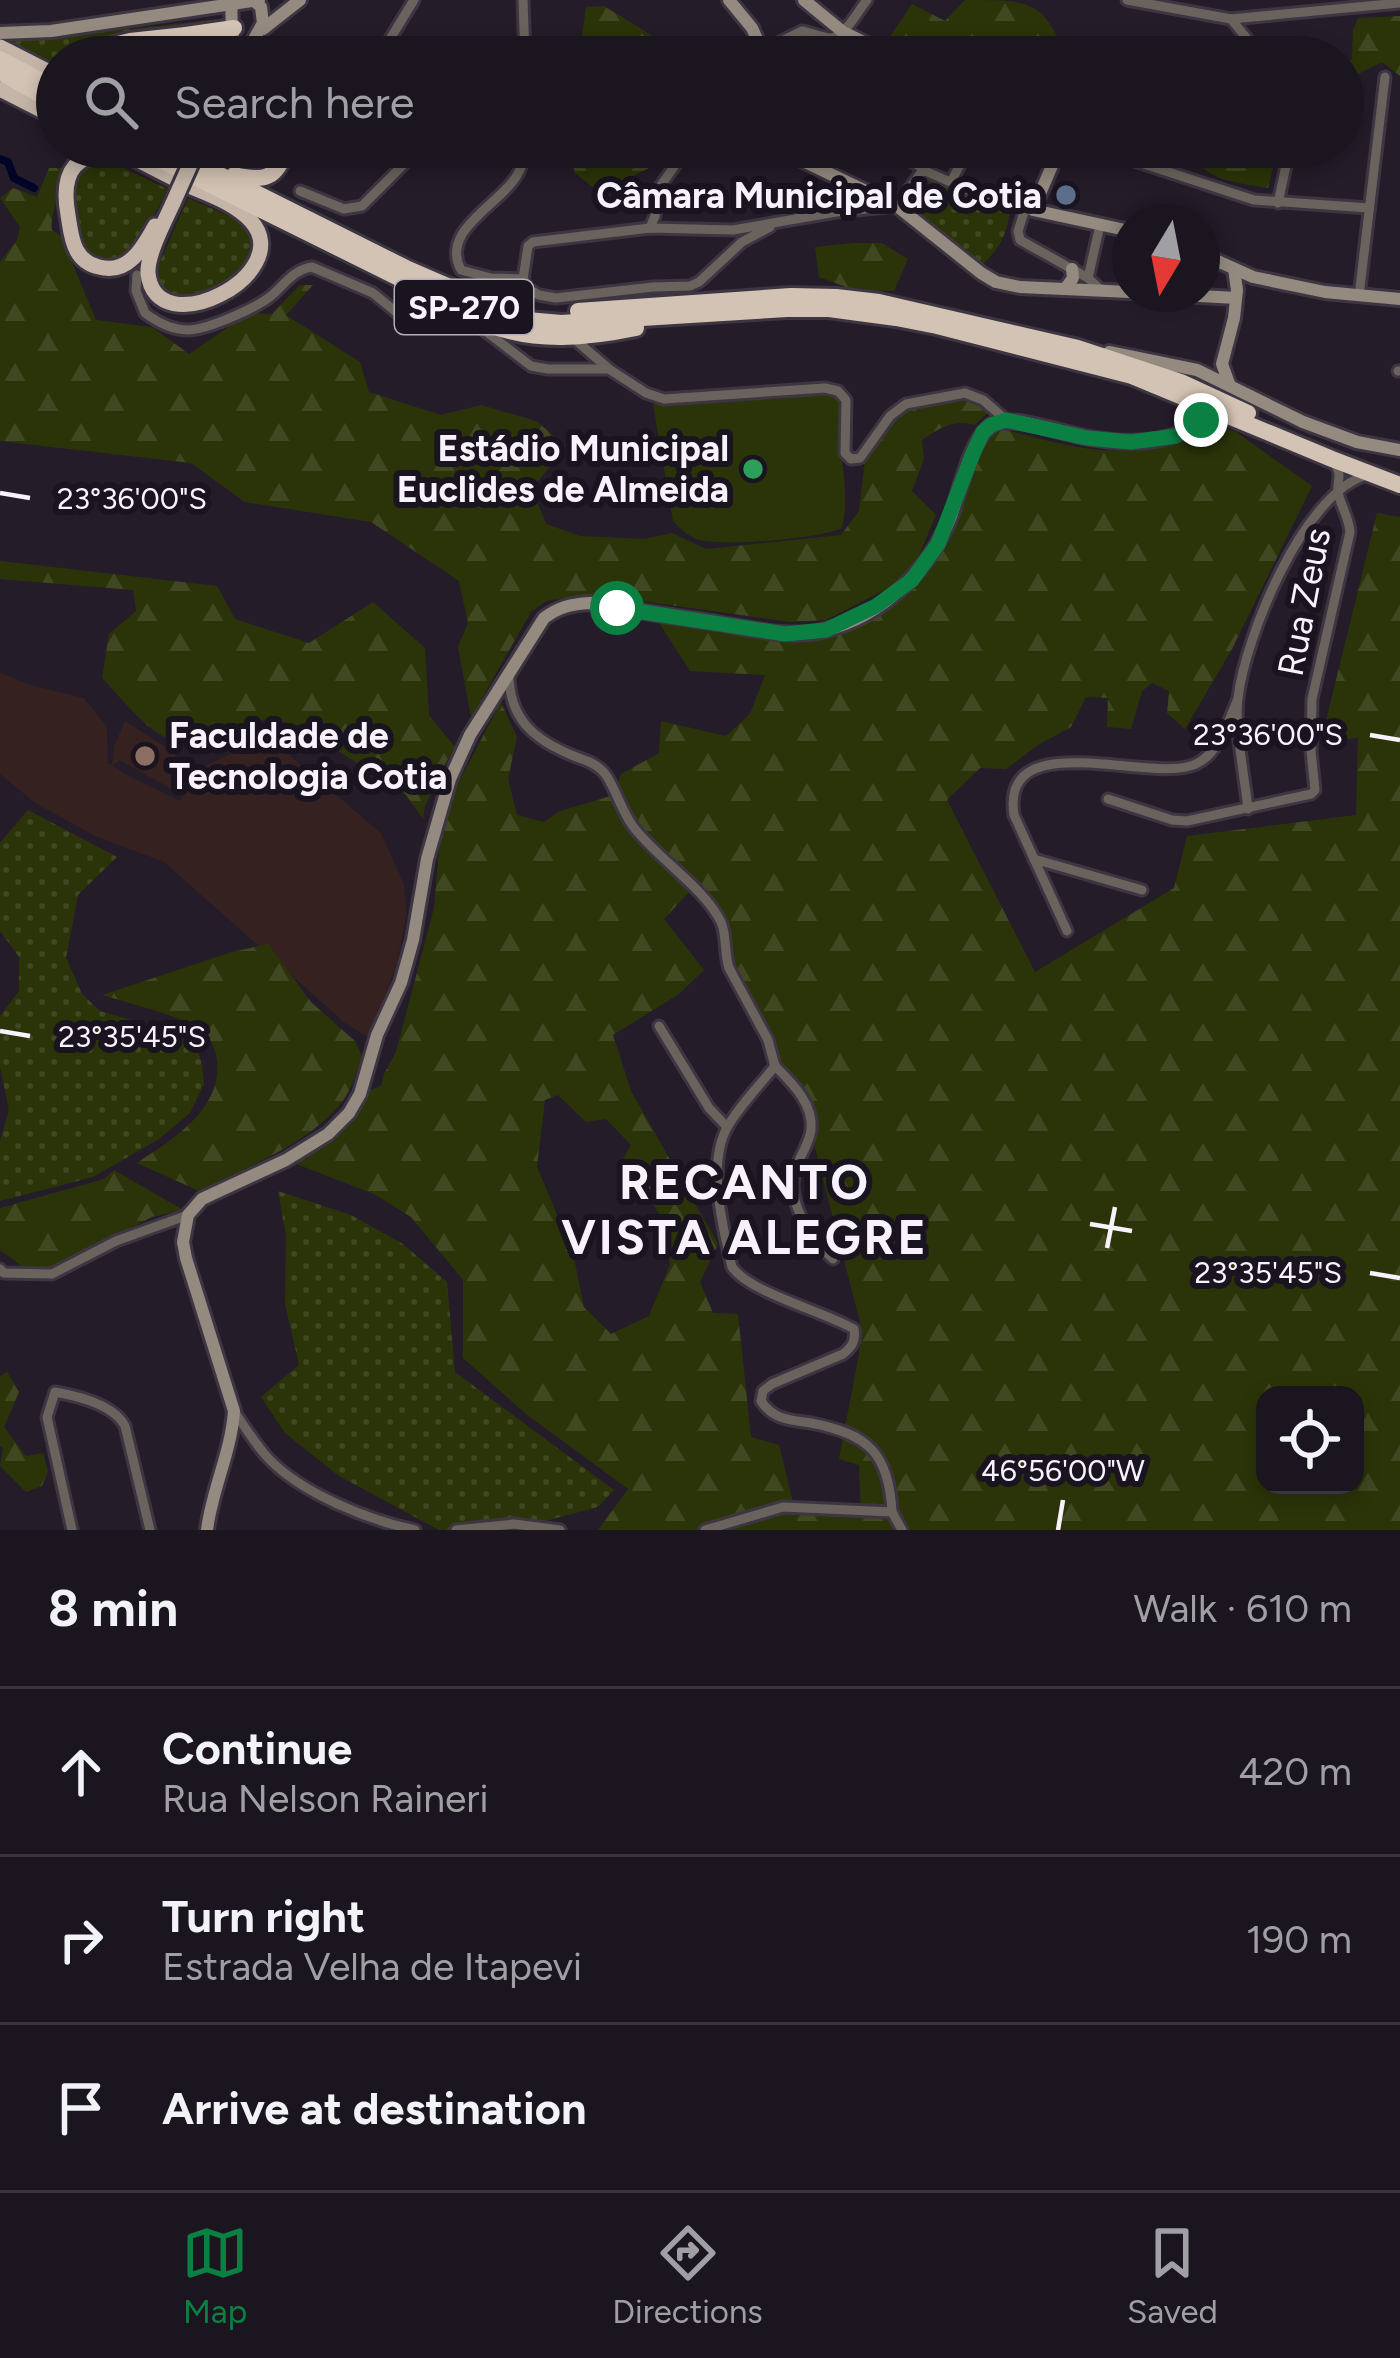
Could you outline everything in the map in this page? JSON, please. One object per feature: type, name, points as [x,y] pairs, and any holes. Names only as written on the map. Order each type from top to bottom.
[{"type":"highway","points":[[175,36],[234,28]]},
{"type":"highway","points":[[0,47],[36,65]]},
{"type":"highway","points":[[0,59],[36,78]]},
{"type":"highway","points":[[0,76],[36,98]]},
{"type":"highway","points":[[0,89],[36,103]]},
{"type":"highway","points":[[74,168],[64,193],[75,248],[96,267],[125,265],[170,203]]},
{"type":"highway","points":[[163,168],[229,205],[251,220],[260,248],[247,276],[196,305],[184,306],[167,302],[154,289],[148,272],[170,203],[187,168]]},
{"type":"highway","name":"SP-270","points":[[168,168],[469,309],[561,323],[787,309],[860,311],[1132,376],[1400,484]]},
{"type":"highway","name":"SP-270","points":[[225,168],[425,276],[480,300],[524,312],[771,297],[836,297],[915,309],[1078,348],[1181,382],[1400,484]]},
{"type":"highway","points":[[229,168],[253,179],[264,178],[276,168]]},
{"type":"highway","points":[[229,205],[367,263]]},
{"type":"highway","points":[[415,286],[496,328],[523,334],[606,334],[688,315]]},
{"type":"main road","points":[[0,34],[51,31],[257,0],[266,24]]},
{"type":"main road","points":[[258,36],[266,24],[300,0]]},
{"type":"main road","points":[[729,0],[756,36]]},
{"type":"main road","points":[[804,0],[851,36]]},
{"type":"main road","points":[[232,4],[235,36]]},
{"type":"main road","points":[[234,28],[266,24]]},
{"type":"main road","points":[[817,168],[897,206],[996,282],[1112,291]]},
{"type":"main road","points":[[1050,168],[1029,209],[1112,227]]},
{"type":"main road","points":[[1220,262],[1253,278],[1400,299]]},
{"type":"main road","points":[[1065,289],[1073,278],[1072,269]]},
{"type":"main road","points":[[1230,387],[1222,364],[1236,294],[1234,269]]},
{"type":"main road","points":[[1220,294],[1236,294],[1253,278]]},
{"type":"main road","points":[[1078,348],[1175,364],[1303,422],[1357,442],[1400,450]]},
{"type":"main road","points":[[1204,374],[1222,364]]},
{"type":"main road","points":[[1185,399],[1194,417],[1192,428]]},
{"type":"main road","points":[[207,1530],[232,1437],[234,1411],[186,1258],[183,1242],[188,1215],[202,1199],[286,1160],[328,1134],[349,1113],[401,983],[450,778],[470,735],[544,618],[556,609],[590,603],[785,634],[826,630],[857,617],[912,580],[938,544],[983,432],[991,425],[1006,420],[1087,438],[1131,442],[1160,440],[1221,414]]},
{"type":"street","points":[[392,36],[414,0]]},
{"type":"street","points":[[523,0],[524,36]]},
{"type":"street","points":[[833,36],[843,32],[867,0]]},
{"type":"street","points":[[1127,0],[1231,19],[1400,3]]},
{"type":"street","points":[[1231,19],[1245,36]]},
{"type":"street","points":[[1359,296],[1384,77]]},
{"type":"street","points":[[300,191],[352,210],[362,206],[398,168]]},
{"type":"street","points":[[520,168],[513,181],[466,228],[456,261],[460,271],[523,279]]},
{"type":"street","points":[[650,228],[659,188],[673,168]]},
{"type":"street","points":[[919,168],[1029,209],[1018,231],[1020,240],[1101,290]]},
{"type":"street","points":[[951,182],[958,168]]},
{"type":"street","points":[[1155,168],[1278,203],[1369,208]]},
{"type":"street","points":[[1278,203],[1286,168]]},
{"type":"street","points":[[775,224],[742,242],[699,283],[689,286],[556,298],[528,289],[523,279],[528,246],[533,242],[650,228],[733,230],[897,206],[922,170]]},
{"type":"street","points":[[657,203],[678,228]]},
{"type":"street","points":[[1088,278],[1100,225]]},
{"type":"street","points":[[137,275],[136,291],[145,313],[171,327],[191,330],[247,310],[269,298],[301,268],[312,267],[373,293],[407,321],[437,313],[480,327],[531,366],[609,369]]},
{"type":"street","points":[[571,337],[609,369],[664,399],[825,388],[838,392],[846,400],[844,453],[851,459],[860,458],[890,416],[906,404],[964,393],[982,400],[1006,420]]},
{"type":"street","name":"Rua Zeus","points":[[1248,809],[1311,794],[1317,784],[1311,751],[1312,699],[1350,532],[1338,492],[1339,471],[1332,459]]},
{"type":"street","points":[[1067,932],[1014,815],[1016,784],[1048,764],[1172,768],[1196,764],[1214,749],[1237,701],[1270,592],[1292,552],[1338,492],[1355,478],[1372,475]]},
{"type":"street","points":[[509,669],[509,692],[526,725],[544,742],[593,764],[606,776],[632,825],[722,923],[729,968],[768,1040],[775,1066],[796,1087],[810,1115],[811,1132],[793,1177],[795,1193],[812,1237],[833,1258]]},
{"type":"street","points":[[1108,800],[1186,821],[1248,809],[1237,701]]},
{"type":"street","points":[[1034,859],[1142,890]]},
{"type":"street","points":[[659,1026],[709,1108],[727,1127]]},
{"type":"street","points":[[775,1066],[727,1127],[717,1181],[732,1267],[739,1277],[760,1288],[854,1329],[852,1346],[843,1354],[772,1384],[763,1391],[761,1401],[768,1412],[787,1420],[862,1438],[880,1460],[890,1484],[892,1512],[902,1530]]},
{"type":"street","points":[[1,1272],[52,1274],[116,1241],[188,1215]]},
{"type":"street","points":[[72,1530],[47,1418],[55,1392],[88,1401],[121,1418],[150,1530]]},
{"type":"street","points":[[234,1411],[262,1451],[290,1475],[354,1510],[415,1530]]},
{"type":"street","points":[[705,1530],[783,1507],[892,1512]]},
{"type":"street","points":[[456,1530],[514,1524],[560,1530]]},
{"type":"shaded area","points":[[0,672],[84,698],[107,727],[108,763],[112,765],[125,721],[175,753],[177,768],[186,772],[177,792],[119,760],[113,766],[180,801],[201,768],[267,736],[381,833],[404,884],[407,915],[397,963],[370,1039],[345,1023],[164,862],[97,837],[35,803],[0,774]]},
{"type":"green space","points":[[965,0],[1006,1],[1032,7],[1056,36],[890,36],[912,4],[945,21]]},
{"type":"green space","points":[[604,6],[653,36],[582,36],[586,7]]},
{"type":"green space","points":[[1400,16],[1400,76],[1382,62],[1364,71],[1364,36],[1353,36],[1358,18]]},
{"type":"green space","points":[[220,19],[228,25],[183,36],[63,36]]},
{"type":"green space","points":[[36,39],[36,56],[8,42]]},
{"type":"green space","points":[[49,168],[68,168],[52,230],[61,236],[96,320],[152,327],[189,354],[249,313],[272,314],[300,285],[313,285],[286,315],[360,362],[369,392],[441,415],[481,405],[536,421],[566,446],[532,489],[546,524],[580,536],[644,539],[672,533],[706,549],[841,535],[859,511],[866,452],[906,405],[965,395],[983,401],[990,410],[975,425],[953,424],[922,440],[924,459],[912,491],[936,515],[917,560],[892,586],[826,620],[790,622],[591,594],[546,601],[531,612],[499,668],[437,779],[423,819],[406,795],[300,726],[263,720],[193,740],[163,736],[102,678],[109,634],[136,611],[133,590],[0,579],[0,561],[217,586],[235,619],[309,643],[373,602],[425,648],[429,715],[454,746],[471,717],[458,647],[468,623],[459,581],[371,522],[245,502],[191,463],[0,441],[0,262],[17,240],[20,227],[0,198],[13,188],[37,197]]},
{"type":"green space","points":[[123,168],[168,189],[131,259],[113,267],[85,255],[72,199],[79,171]]},
{"type":"green space","points":[[573,168],[649,168],[600,193]]},
{"type":"green space","points":[[1203,168],[1273,168],[1268,188]]},
{"type":"green space","points":[[932,180],[1010,212],[1001,241],[982,265],[908,203]]},
{"type":"green space","points":[[188,198],[245,223],[255,245],[247,271],[200,300],[173,299],[158,276]]},
{"type":"green space","points":[[882,243],[908,259],[894,291],[854,290],[819,277],[815,247]]},
{"type":"green space","name":"Estádio Municipal Euclides de Almeida","points":[[826,391],[840,407],[842,528],[792,538],[725,542],[696,539],[673,521],[653,404]]},
{"type":"green space","points":[[1208,422],[1236,432],[1312,486],[1232,649],[1185,729],[1167,713],[1169,691],[1152,683],[1142,691],[1131,729],[1107,727],[1108,698],[1086,697],[1071,727],[1006,769],[980,768],[947,800],[1035,972],[1174,888],[1187,836],[1356,815],[1358,738],[1321,741],[1377,513],[1400,517],[1400,1530],[598,1530],[628,1489],[526,1414],[463,1358],[463,1280],[411,1217],[374,1194],[286,1160],[328,1134],[360,1094],[381,1086],[396,1052],[434,908],[441,829],[455,789],[502,700],[517,737],[508,779],[517,815],[544,822],[560,811],[614,795],[621,774],[659,753],[661,721],[726,736],[750,714],[765,675],[690,671],[658,621],[794,638],[825,636],[851,628],[899,601],[930,571],[951,532],[968,468],[992,433],[1004,430],[1075,447],[1111,450],[1154,444]],"holes":[[[691,890],[722,923],[729,968],[768,1040],[775,1066],[810,1115],[861,1326],[839,1459],[859,1465],[861,1513],[795,1511],[779,1445],[751,1437],[738,1314],[713,1313],[700,1282],[718,1244],[631,1091],[613,1035],[679,994],[704,970],[664,919]],[[558,1095],[586,1122],[606,1119],[631,1145],[623,1159],[665,1222],[670,1265],[649,1316],[611,1334],[584,1307],[573,1253],[537,1167],[545,1100]]]},
{"type":"green space","points":[[28,810],[117,857],[78,895],[66,958],[82,994],[100,1011],[173,1032],[196,1044],[204,1084],[190,1113],[159,1139],[93,1177],[0,1201],[0,1141],[9,1110],[0,1067],[0,1016],[19,991],[19,957],[0,931],[0,843]]},
{"type":"green space","points":[[268,944],[311,1002],[355,1041],[362,1056],[346,1096],[324,1121],[273,1155],[199,1191],[137,1163],[180,1133],[204,1108],[217,1077],[213,1046],[188,1023],[102,995]]},
{"type":"green space","points":[[114,1170],[183,1210],[152,1217],[48,1270],[26,1269],[0,1250],[0,1208],[104,1179]]},
{"type":"green space","points":[[278,1191],[351,1215],[403,1244],[447,1282],[455,1372],[614,1490],[598,1507],[515,1529],[439,1530],[339,1476],[285,1433],[261,1397],[299,1365],[285,1304],[286,1236]]},
{"type":"green space","points":[[7,1372],[19,1392],[4,1427],[26,1456],[43,1453],[48,1471],[42,1486],[26,1492],[0,1466],[0,1376]]},
{"type":"waterway","points":[[0,159],[8,162],[14,178],[34,188]]},
{"type":"place","name":"Câmara Municipal de Cotia","points":[[1066,195]]},
{"type":"place","name":"Estádio Municipal Euclides de Almeida","points":[[753,469]]},
{"type":"place","name":"Faculdade de Tecnologia Cotia","points":[[145,756]]},
{"type":"district","name":"RECANTO VISTA ALEGRE","points":[[745,1210]]},
{"type":"route","points":[[617,608],[785,634],[826,630],[876,606],[912,580],[938,544],[974,451],[991,425],[1006,420],[1087,438],[1131,442],[1176,436],[1201,420]]}]
